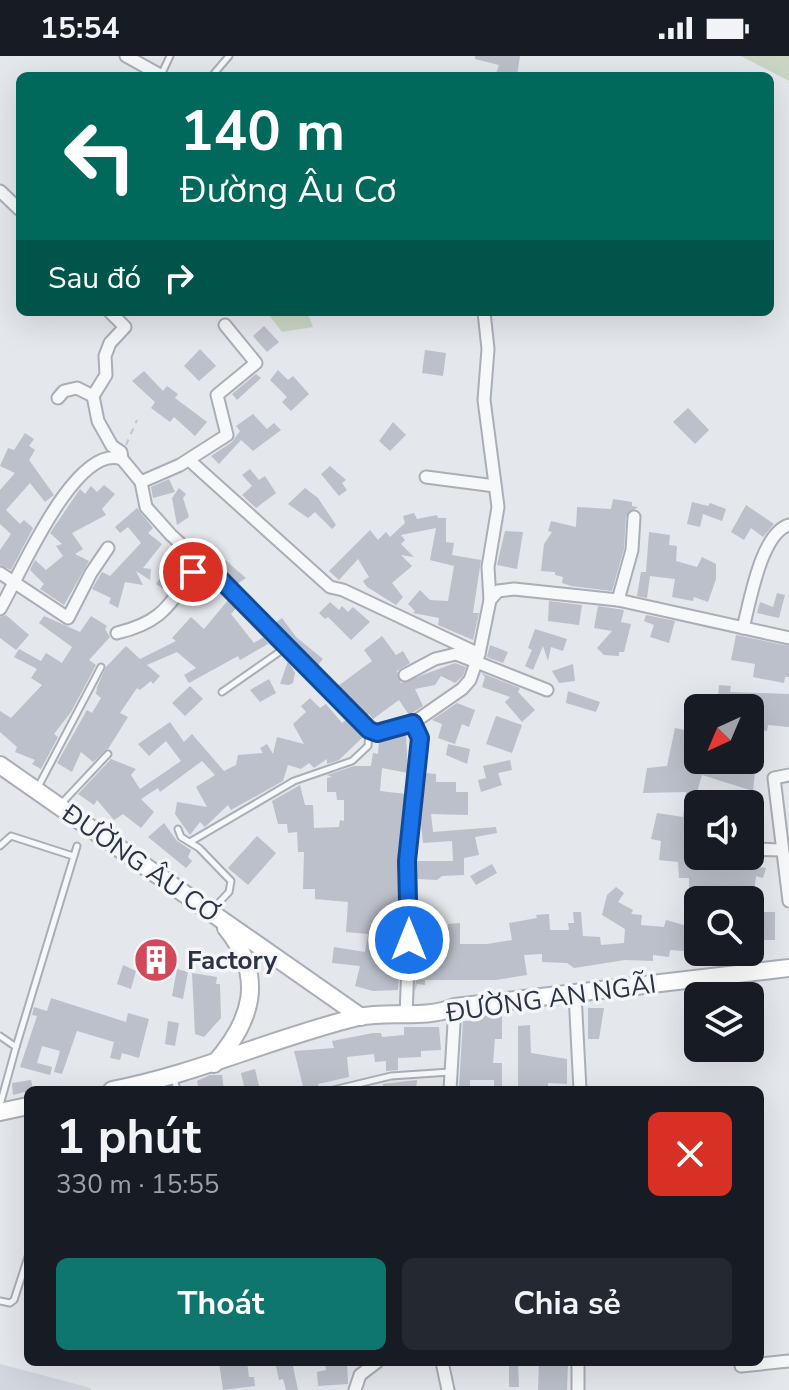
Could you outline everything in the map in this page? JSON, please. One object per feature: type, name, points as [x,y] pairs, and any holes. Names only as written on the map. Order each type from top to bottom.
[{"type":"main road","name":"ĐƯỜNG ÂU CƠ","points":[[0,765],[361,1017]]},
{"type":"main road","points":[[213,913],[235,939],[244,957],[249,998],[240,1033],[213,1065]]},
{"type":"main road","name":"ĐƯỜNG AN NGÃI","points":[[154,1086],[175,1084],[213,1065],[361,1017],[437,1014],[455,1007],[789,968]]},
{"type":"main road","points":[[0,1112],[24,1107]]},
{"type":"street","points":[[126,56],[154,72]]},
{"type":"street","points":[[0,191],[16,206]]},
{"type":"street","points":[[114,316],[125,327],[110,343],[105,356],[106,375],[93,396],[98,421],[112,446],[141,482],[146,507],[200,564],[263,619],[274,638],[347,710],[369,730],[377,733],[413,723],[462,689],[470,680],[478,658],[490,600],[488,567],[498,507],[484,400],[488,349],[483,316]]},
{"type":"street","points":[[141,482],[189,460],[227,435],[217,395],[256,363],[225,325]]},
{"type":"street","points":[[58,398],[64,391],[77,388],[93,396]]},
{"type":"street","points":[[0,609],[43,528],[73,482],[106,458],[122,456]]},
{"type":"street","points":[[189,460],[330,587],[343,590],[547,690]]},
{"type":"street","points":[[426,477],[495,486]]},
{"type":"street","points":[[618,600],[632,550],[634,517]]},
{"type":"street","points":[[743,628],[767,549],[779,530],[789,525]]},
{"type":"street","points":[[0,573],[68,618],[108,548]]},
{"type":"street","points":[[117,633],[142,627],[161,616],[200,564]]},
{"type":"street","points":[[490,600],[498,591],[514,589],[618,600],[789,638]]},
{"type":"street","points":[[405,675],[435,659],[456,654],[478,658]]},
{"type":"street","points":[[406,1015],[410,915],[407,861],[420,738],[413,723]]},
{"type":"street","points":[[789,775],[774,778],[789,901]]},
{"type":"street","points":[[764,852],[785,856]]},
{"type":"street","points":[[575,994],[580,1086]]},
{"type":"street","points":[[450,1086],[455,1007]]},
{"type":"street","points":[[764,1364],[789,1361]]},
{"type":"street","points":[[355,1390],[360,1375],[372,1366]]},
{"type":"street","points":[[443,1366],[448,1390]]},
{"type":"street","points":[[578,1366],[578,1390]]},
{"type":"lane","points":[[215,72],[229,56]]},
{"type":"lane","points":[[222,692],[286,647]]},
{"type":"lane","points":[[37,790],[101,667]]},
{"type":"lane","points":[[190,842],[294,781],[352,761],[368,746],[369,730]]},
{"type":"lane","points":[[59,805],[108,754]]},
{"type":"lane","points":[[178,829],[181,837],[231,881],[229,892],[213,913]]},
{"type":"lane","points":[[0,846],[11,836],[73,856]]},
{"type":"lane","points":[[0,1105],[77,846]]},
{"type":"lane","points":[[0,1036],[16,1047]]},
{"type":"lane","points":[[350,1086],[391,1076],[450,1072]]},
{"type":"lane","points":[[0,1301],[10,1303],[14,1300],[24,1269]]},
{"type":"path","points":[[122,456],[137,420]]},
{"type":"shaded area","points":[[0,1364],[91,1388],[91,1390],[0,1390]]},
{"type":"green space","points":[[741,56],[789,56],[789,81]]},
{"type":"green space","points":[[270,316],[309,316],[313,327],[282,332]]},
{"type":"building","points":[[475,56],[520,56],[518,72],[496,72],[499,65],[475,59]]},
{"type":"building","points":[[264,326],[279,342],[267,352],[253,336]]},
{"type":"building","points":[[200,349],[216,366],[199,381],[184,366]]},
{"type":"building","points":[[425,350],[446,353],[443,376],[422,373]]},
{"type":"building","points":[[278,370],[288,380],[293,376],[309,394],[291,411],[282,402],[287,397],[270,380]]},
{"type":"building","points":[[144,371],[163,391],[167,386],[178,394],[175,398],[207,422],[195,436],[174,417],[170,422],[151,408],[155,402],[132,381]]},
{"type":"building","points":[[256,374],[261,378],[237,400],[232,394]]},
{"type":"building","points":[[688,408],[709,430],[695,444],[673,422]]},
{"type":"building","points":[[253,414],[267,429],[274,423],[281,430],[253,451],[241,440],[219,464],[211,456],[232,442],[240,431],[236,426]]},
{"type":"building","points":[[393,422],[406,435],[390,451],[379,441]]},
{"type":"building","points":[[25,433],[34,439],[29,446],[35,450],[29,460],[54,495],[45,502],[30,483],[6,510],[20,524],[24,520],[33,528],[11,570],[0,565],[0,550],[11,534],[0,524],[0,490],[15,473],[0,466],[8,448],[14,450]]},
{"type":"building","points":[[330,466],[346,480],[342,483],[347,490],[339,496],[321,474]]},
{"type":"building","points":[[250,469],[259,480],[265,476],[276,493],[256,508],[242,495],[252,486],[242,475]]},
{"type":"building","points":[[169,479],[175,492],[153,498],[151,487]]},
{"type":"building","points":[[104,485],[115,494],[102,509],[106,515],[72,533],[83,549],[75,554],[89,561],[64,605],[40,589],[44,584],[30,570],[35,560],[46,570],[63,556],[56,546],[62,544],[50,533],[80,489],[85,494],[91,486],[97,492]]},
{"type":"building","points":[[179,488],[186,494],[183,498],[189,517],[177,525],[172,498]]},
{"type":"building","points":[[305,488],[318,498],[336,525],[332,529],[315,512],[308,518],[288,504]]},
{"type":"building","points":[[613,499],[632,502],[632,506],[638,507],[626,516],[624,549],[612,591],[571,586],[562,583],[563,577],[555,575],[555,572],[541,571],[544,544],[552,532],[548,531],[551,521],[576,527],[577,507],[611,509]]},
{"type":"building","points":[[692,502],[708,506],[710,503],[726,509],[722,521],[703,514],[700,527],[687,524]]},
{"type":"building","points":[[746,505],[774,524],[763,537],[751,528],[744,540],[731,532]]},
{"type":"building","points":[[137,508],[153,528],[148,533],[162,544],[143,568],[151,569],[150,580],[136,571],[143,585],[125,582],[118,608],[109,603],[111,598],[92,589],[102,572],[110,576],[141,543],[128,527],[120,533],[115,527]]},
{"type":"building","points":[[414,513],[417,519],[437,515],[438,518],[446,518],[446,542],[454,543],[452,555],[481,560],[473,613],[479,613],[473,640],[438,625],[439,618],[413,613],[415,611],[408,604],[420,590],[430,600],[448,601],[454,566],[430,560],[436,528],[401,535],[405,540],[401,544],[414,557],[401,555],[412,566],[392,583],[403,597],[396,605],[367,587],[363,581],[369,577],[358,559],[339,580],[329,571],[370,530],[378,540],[386,532],[390,537],[405,523],[403,516]]},
{"type":"building","points":[[505,531],[523,532],[517,569],[497,565]]},
{"type":"building","points":[[649,532],[670,535],[669,545],[677,546],[676,561],[697,567],[702,557],[716,564],[716,579],[708,602],[694,597],[693,601],[672,597],[675,579],[650,576],[647,598],[637,596],[641,572],[646,572]]},
{"type":"building","points":[[176,554],[186,561],[168,589],[162,588],[156,584]]},
{"type":"building","points":[[226,560],[246,578],[237,584],[219,568]]},
{"type":"building","points":[[777,593],[785,595],[779,618],[757,613],[760,602],[773,607]]},
{"type":"building","points":[[229,599],[237,607],[231,614],[254,643],[264,637],[268,644],[240,660],[238,656],[189,683],[184,675],[196,668],[177,652],[147,665],[160,676],[153,684],[151,681],[140,690],[137,688],[120,713],[128,717],[108,749],[93,762],[81,752],[72,772],[57,763],[87,710],[92,713],[101,698],[96,694],[97,687],[106,667],[126,646],[140,659],[176,641],[172,638],[191,617],[204,629]]},
{"type":"building","points":[[549,601],[582,605],[579,625],[548,621]]},
{"type":"building","points":[[330,602],[339,610],[342,606],[348,612],[353,607],[370,622],[351,640],[328,617],[325,619],[319,613]]},
{"type":"building","points":[[598,606],[624,610],[621,622],[631,624],[624,652],[619,652],[619,656],[604,655],[597,648],[612,631],[594,628]]},
{"type":"building","points":[[6,615],[29,635],[16,650],[0,638],[0,617]]},
{"type":"building","points":[[646,615],[675,621],[669,643],[650,637],[654,625],[644,621]]},
{"type":"building","points":[[44,616],[80,632],[91,616],[107,626],[105,629],[110,637],[89,660],[96,665],[71,712],[54,734],[58,737],[41,769],[32,764],[35,760],[15,752],[17,747],[0,732],[0,711],[11,718],[42,685],[31,678],[37,669],[14,657],[19,649],[41,661],[46,653],[62,663],[72,647],[39,623]]},
{"type":"building","points":[[282,618],[296,637],[323,659],[318,665],[281,633],[275,623]]},
{"type":"building","points":[[535,629],[567,639],[563,651],[551,647],[548,661],[543,646],[533,670],[525,666],[532,650],[528,648]]},
{"type":"building","points":[[736,635],[789,646],[789,677],[785,677],[784,683],[753,677],[755,664],[731,660]]},
{"type":"building","points":[[382,636],[396,655],[403,651],[410,663],[397,671],[401,683],[455,663],[466,667],[463,676],[455,683],[441,676],[435,685],[415,689],[423,706],[409,715],[399,700],[373,719],[369,714],[366,716],[338,686],[372,661],[364,650]]},
{"type":"building","points":[[490,645],[508,652],[503,663],[487,657]]},
{"type":"building","points":[[288,661],[295,673],[293,683],[280,684]]},
{"type":"building","points":[[573,664],[575,681],[559,683],[552,671]]},
{"type":"building","points":[[481,673],[520,688],[518,692],[535,710],[522,722],[505,702],[510,697],[482,687],[485,677]]},
{"type":"building","points":[[269,679],[276,693],[260,702],[250,690]]},
{"type":"building","points":[[719,685],[731,686],[730,692],[789,694],[789,727],[768,725],[767,731],[764,731],[764,694],[718,694]]},
{"type":"building","points":[[190,686],[203,699],[185,716],[172,703]]},
{"type":"building","points":[[568,691],[600,702],[596,712],[566,703]]},
{"type":"building","points":[[310,698],[320,708],[326,704],[342,723],[346,720],[363,737],[339,760],[327,764],[327,759],[314,768],[309,763],[301,769],[288,765],[283,781],[231,810],[228,805],[205,827],[200,822],[190,835],[175,814],[177,802],[207,807],[196,787],[215,775],[202,761],[160,792],[158,788],[141,799],[154,812],[141,828],[123,814],[114,820],[97,800],[94,805],[78,794],[111,759],[136,769],[131,775],[140,789],[181,761],[166,741],[149,756],[138,744],[170,722],[184,742],[192,734],[224,771],[236,765],[238,755],[263,753],[260,748],[267,744],[273,754],[277,737],[304,744],[293,724],[306,712],[301,706]]},
{"type":"building","points":[[457,703],[475,710],[469,727],[462,724],[455,744],[438,738],[442,724],[432,720]]},
{"type":"building","points":[[496,716],[522,725],[512,753],[486,744]]},
{"type":"building","points":[[675,728],[684,730],[684,774],[755,774],[753,790],[702,775],[698,790],[643,793],[647,768],[667,766]]},
{"type":"building","points":[[406,734],[408,773],[382,768],[380,791],[406,794],[399,860],[401,915],[398,914],[396,937],[401,937],[398,990],[373,991],[355,986],[360,966],[332,963],[334,947],[365,952],[368,934],[346,932],[348,902],[315,899],[315,889],[303,889],[304,852],[298,852],[297,832],[288,833],[287,824],[278,824],[272,801],[300,785],[305,805],[313,805],[314,828],[339,827],[340,820],[344,821],[344,800],[337,800],[336,792],[327,792],[327,778],[332,777],[327,775],[354,766],[371,766],[373,753],[378,754],[379,741]]},
{"type":"building","points":[[448,744],[470,749],[467,764],[446,755]]},
{"type":"building","points":[[510,760],[512,770],[498,773],[502,785],[481,792],[478,780],[486,778],[483,766]]},
{"type":"building","points":[[425,773],[436,774],[436,782],[456,782],[456,792],[468,792],[468,815],[431,814],[433,832],[496,827],[497,833],[475,837],[479,855],[464,858],[464,875],[442,876],[437,880],[417,879],[416,861],[453,861],[452,841],[423,843],[420,817]]},
{"type":"building","points":[[684,809],[684,870],[766,868],[763,878],[756,876],[755,886],[689,886],[689,878],[679,878],[678,862],[659,860],[661,841],[651,839],[657,813],[683,817]]},
{"type":"building","points":[[164,823],[177,841],[191,850],[188,857],[192,861],[186,868],[148,837]]},
{"type":"building","points":[[257,836],[276,853],[248,885],[228,868]]},
{"type":"building","points":[[492,864],[497,873],[476,885],[470,876]]},
{"type":"building","points":[[616,887],[624,893],[618,902],[633,910],[631,914],[642,915],[641,925],[664,927],[666,920],[684,925],[684,951],[670,950],[669,957],[653,955],[653,961],[625,960],[574,968],[567,963],[542,962],[542,954],[524,955],[527,975],[496,980],[425,980],[425,985],[417,984],[415,991],[418,936],[448,935],[448,924],[460,923],[460,944],[487,944],[512,940],[509,923],[537,918],[536,915],[549,914],[550,930],[569,930],[568,923],[574,923],[573,912],[581,912],[583,936],[600,937],[601,945],[624,943],[625,929],[602,915],[607,895]]},
{"type":"building","points":[[764,912],[775,912],[775,940],[764,940]]},
{"type":"building","name":"Factory","points":[[146,941],[176,955],[165,977],[136,966]]},
{"type":"building","points":[[123,965],[136,971],[131,989],[117,984]]},
{"type":"building","points":[[177,969],[188,972],[183,999],[172,996]]},
{"type":"building","points":[[192,973],[217,977],[216,984],[220,984],[221,1018],[204,1037],[195,1034]]},
{"type":"building","points":[[51,998],[126,1022],[128,1013],[149,1019],[139,1058],[122,1053],[120,1060],[110,1058],[114,1042],[77,1031],[62,1074],[54,1072],[60,1051],[42,1046],[37,1063],[52,1067],[50,1075],[20,1067],[37,1016],[32,1015],[34,1007],[47,1011]]},
{"type":"building","points":[[588,1008],[604,1008],[599,1039],[588,1039]]},
{"type":"building","points":[[502,1015],[502,1039],[495,1039],[493,1063],[502,1063],[502,1086],[494,1086],[494,1080],[470,1080],[470,1086],[459,1086],[463,1021],[469,1021],[469,1016]]},
{"type":"building","points":[[168,1021],[179,1023],[175,1046],[165,1044]]},
{"type":"building","points":[[530,1025],[531,1053],[567,1059],[567,1084],[518,1086],[518,1026]]},
{"type":"building","points":[[404,1027],[439,1027],[441,1050],[421,1051],[421,1057],[398,1058],[398,1070],[386,1071],[386,1061],[375,1062],[374,1054],[347,1057],[349,1077],[319,1086],[303,1086],[294,1051],[334,1048],[332,1041],[373,1033],[381,1033],[382,1037],[404,1035]]},
{"type":"building","points":[[255,1069],[259,1086],[244,1086],[241,1073]]},
{"type":"building","points":[[210,1075],[222,1075],[223,1086],[198,1086],[197,1081]]},
{"type":"building","points":[[31,1080],[32,1086],[24,1086],[24,1092],[13,1095],[12,1083]]},
{"type":"building","points":[[417,1080],[416,1086],[383,1084]]},
{"type":"building","points":[[220,1366],[248,1366],[249,1377],[254,1377],[255,1386],[223,1390]]},
{"type":"building","points":[[276,1366],[293,1366],[298,1390],[286,1390],[283,1379],[279,1380]]},
{"type":"building","points":[[326,1366],[347,1366],[348,1384],[318,1386],[317,1372],[326,1370]]},
{"type":"building","points":[[509,1366],[518,1366],[519,1387],[509,1387]]},
{"type":"building","points":[[539,1366],[568,1366],[567,1390],[538,1390]]},
{"type":"place","name":"Factory","points":[[156,960]]},
{"type":"route","points":[[193,572],[200,564],[222,581],[271,627],[274,638],[315,674],[363,726],[377,733],[413,723],[420,738],[407,861],[409,940]]}]
